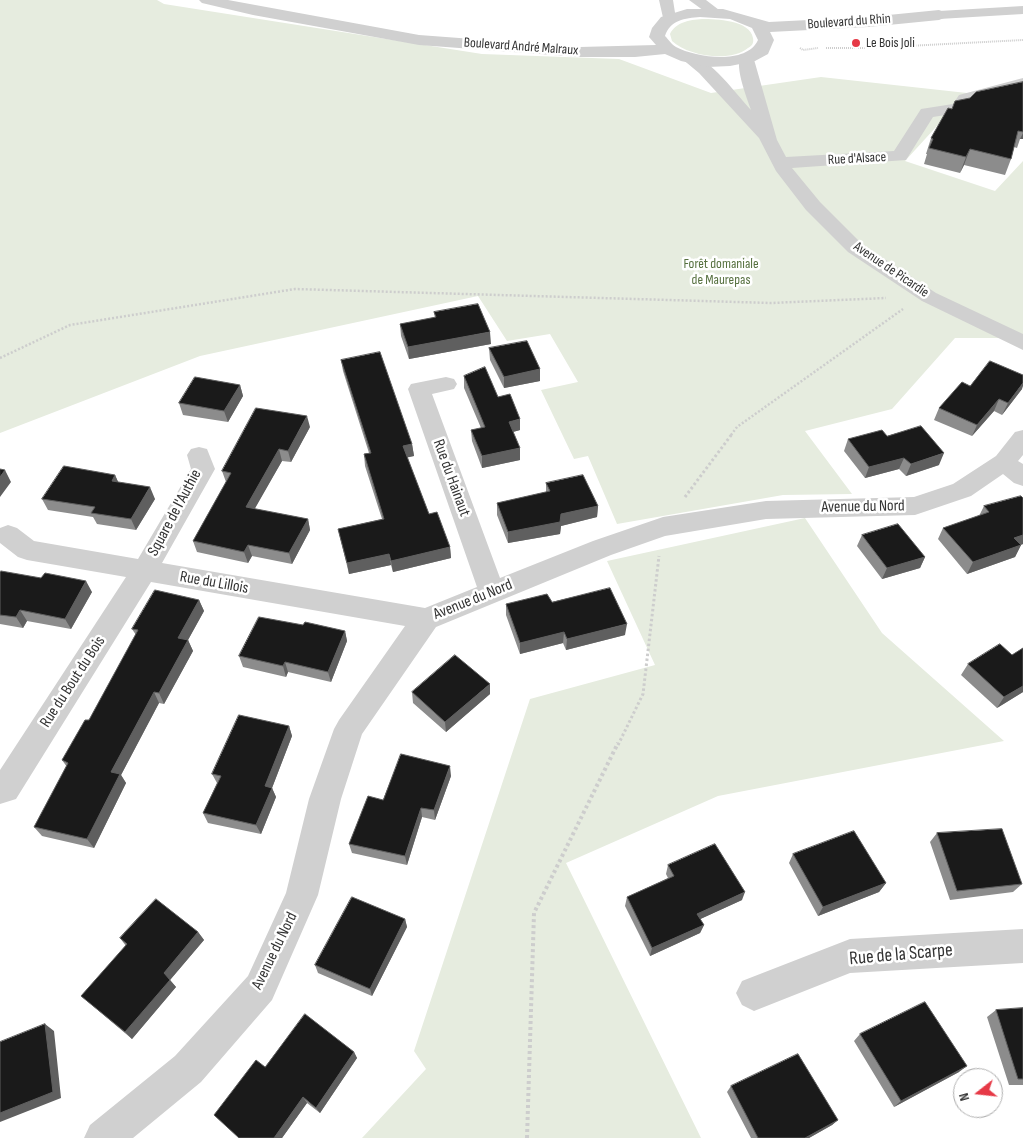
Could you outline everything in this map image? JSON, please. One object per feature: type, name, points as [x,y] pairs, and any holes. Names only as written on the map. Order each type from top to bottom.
[{"type":"street","name":"Boulevard André Malraux","points":[[207,0],[252,10],[420,40],[580,52],[635,52],[666,49]]},
{"type":"street","points":[[666,0],[669,19]]},
{"type":"street","points":[[696,0],[716,13]]},
{"type":"street","name":"Boulevard du Rhin","points":[[759,26],[868,22],[907,17],[1023,10]]},
{"type":"street","points":[[691,13],[716,13],[741,17],[759,26],[766,34],[772,47],[747,58],[719,62],[689,58],[666,49],[657,37],[649,32],[669,19],[691,13]]},
{"type":"street","name":"Boulevard du Rhin","points":[[817,40],[860,34],[939,15]]},
{"type":"street","name":"Boulevard André Malraux","points":[[377,32],[513,38],[592,36]]},
{"type":"street","name":"Avenue de Picardie","points":[[689,58],[705,70],[768,140]]},
{"type":"street","name":"Avenue de Picardie","points":[[747,58],[748,73],[768,140],[780,163],[813,206],[855,248],[929,297],[1023,343]]},
{"type":"street","name":"Rue d'Alsace","points":[[780,163],[900,156],[927,113],[958,108],[965,99],[1023,83]]},
{"type":"street","name":"Rue du Hainaut","points":[[446,384],[419,389],[492,592]]},
{"type":"street","name":"Avenue du Nord","points":[[103,1138],[188,1070],[260,988],[302,895],[325,798],[348,729],[426,619],[602,548],[663,527],[766,510],[915,506],[1014,469],[1023,438]]},
{"type":"street","name":"Square de l'Authie","points":[[144,570],[203,470],[199,455]]},
{"type":"street","name":"Rue du Lillois","points":[[8,535],[27,550],[426,619]]},
{"type":"street","name":"Rue du Bout du Bois","points":[[0,790],[5,789],[144,570]]},
{"type":"street","name":"Rue de la Scarpe","points":[[754,992],[850,956],[1023,946]]},
{"type":"path","points":[[803,50],[1023,40]]},
{"type":"path","points":[[0,358],[70,325],[295,289]]},
{"type":"green space","name":"Forêt domaniale de Maurepas","points":[[0,0],[157,0],[164,4],[482,54],[619,59],[711,93],[821,77],[967,93],[905,161],[995,191],[1023,161],[1023,343],[1004,338],[955,338],[892,409],[805,431],[852,494],[783,495],[617,524],[588,456],[574,459],[541,390],[578,382],[550,334],[507,341],[478,296],[200,356],[0,433]]},
{"type":"green space","points":[[702,19],[723,20],[746,27],[751,32],[752,44],[740,53],[709,56],[688,51],[672,41],[670,34],[679,24]]},
{"type":"green space","points":[[805,518],[882,633],[1004,741],[718,796],[566,863],[701,1138],[362,1138],[426,1069],[414,1051],[530,699],[655,665],[607,561]]},
{"type":"building","points":[[1023,82],[1023,132],[1018,131],[1011,159],[970,149],[966,157],[929,148],[933,139],[931,138],[948,108],[952,109],[955,101],[970,98],[976,92]]},
{"type":"building","points":[[478,304],[490,332],[408,347],[400,324],[436,317],[434,312]]},
{"type":"building","points":[[527,341],[540,369],[504,377],[489,348]]},
{"type":"building","points":[[380,352],[412,444],[403,446],[429,514],[437,512],[450,547],[391,561],[389,554],[347,563],[338,529],[384,519],[364,454],[371,453],[341,360]]},
{"type":"building","points":[[990,361],[1023,375],[1023,383],[1008,403],[999,399],[977,425],[939,408],[962,382],[970,386]]},
{"type":"building","points":[[485,367],[498,397],[510,394],[520,419],[509,422],[520,448],[482,456],[471,430],[485,427],[464,376]]},
{"type":"building","points":[[195,377],[240,385],[224,411],[179,403]]},
{"type":"building","points":[[256,408],[307,416],[288,451],[279,449],[246,507],[308,519],[289,553],[248,545],[244,552],[193,541],[231,473],[222,471]]},
{"type":"building","points":[[921,426],[944,453],[911,464],[904,458],[869,467],[848,439],[882,430],[887,436]]},
{"type":"building","points":[[64,466],[115,475],[112,481],[150,487],[131,519],[91,513],[95,507],[42,499]]},
{"type":"building","points":[[0,469],[5,470],[0,477]]},
{"type":"building","points":[[583,475],[598,506],[561,514],[560,522],[508,532],[497,503],[550,491],[546,483]]},
{"type":"building","points":[[1021,496],[1023,498],[1023,535],[1014,538],[1021,545],[973,562],[943,528],[989,512],[984,506]]},
{"type":"building","points":[[898,524],[925,557],[887,568],[862,535]]},
{"type":"building","points":[[1,571],[41,578],[45,573],[86,581],[65,619],[20,610],[16,617],[0,615]]},
{"type":"building","points":[[610,588],[627,624],[567,639],[564,632],[520,643],[506,604],[547,594],[552,602]]},
{"type":"building","points":[[155,590],[199,600],[178,638],[188,640],[159,693],[154,692],[111,772],[120,774],[87,839],[34,827],[68,763],[62,760],[85,720],[89,720],[138,630],[132,629]]},
{"type":"building","points":[[259,617],[303,625],[305,622],[345,631],[328,672],[285,662],[283,666],[239,656]]},
{"type":"building","points":[[1000,644],[1012,655],[1023,648],[1023,686],[1004,697],[968,664]]},
{"type":"building","points":[[455,655],[490,684],[445,722],[412,692]]},
{"type":"building","points":[[239,715],[289,726],[265,786],[272,788],[256,825],[203,813],[221,776],[212,774]]},
{"type":"building","points":[[401,754],[450,766],[434,810],[421,808],[405,856],[349,844],[368,796],[383,800]]},
{"type":"building","points":[[1002,829],[1022,884],[957,891],[937,833]]},
{"type":"building","points":[[854,831],[886,883],[823,907],[793,854]]},
{"type":"building","points":[[715,844],[745,892],[697,914],[704,925],[652,948],[627,897],[674,876],[668,865]]},
{"type":"building","points":[[352,897],[405,919],[370,989],[315,965]]},
{"type":"building","points":[[156,899],[198,932],[164,973],[170,980],[125,1032],[81,996],[127,944],[120,938]]},
{"type":"building","points":[[925,1002],[967,1066],[953,1068],[953,1073],[901,1101],[860,1034]]},
{"type":"building","points":[[1023,1008],[1023,1079],[1018,1079],[996,1010]]},
{"type":"building","points":[[305,1014],[354,1052],[316,1108],[303,1097],[274,1138],[239,1138],[214,1115],[256,1060],[265,1067]]},
{"type":"building","points":[[45,1024],[53,1092],[0,1113],[0,1042]]},
{"type":"building","points":[[798,1054],[838,1120],[805,1138],[758,1138],[731,1086]]},
{"type":"place","name":"Le Bois Joli","points":[[856,43]]}]
